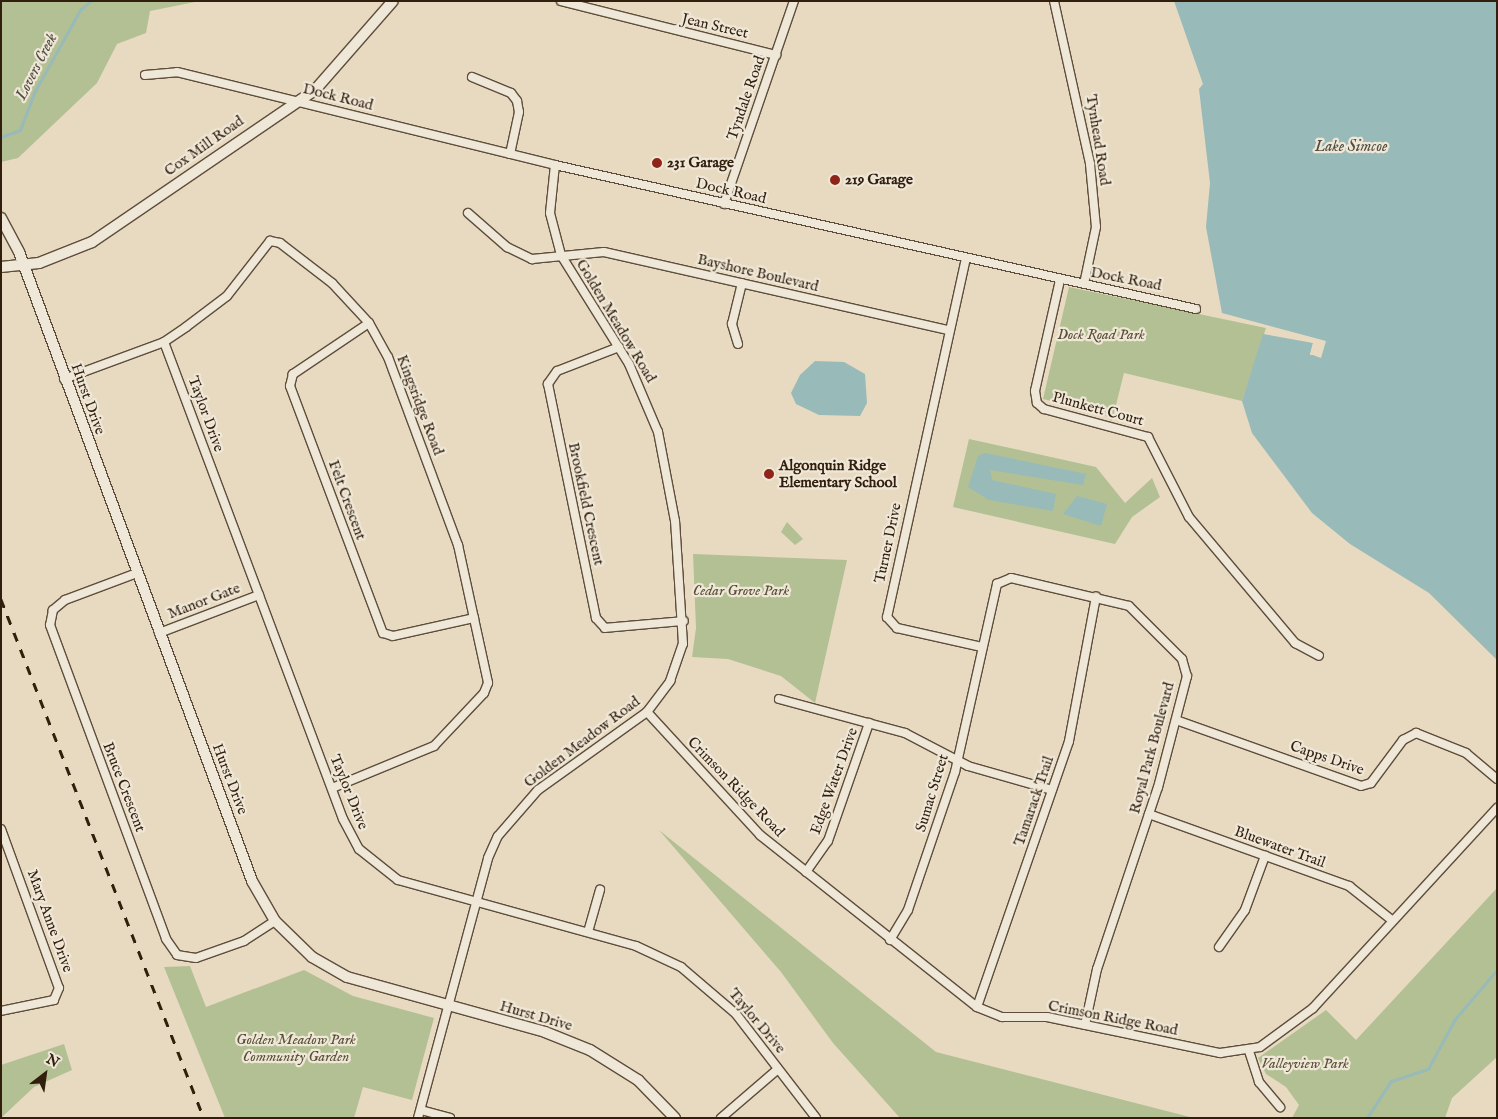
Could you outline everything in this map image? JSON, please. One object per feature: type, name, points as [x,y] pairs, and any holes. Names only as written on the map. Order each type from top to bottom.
[{"type":"street","name":"Cox Mill Road","points":[[1,267],[23,264],[86,246],[296,101],[315,90],[393,1]]},
{"type":"street","name":"Jean Street","points":[[561,1],[776,55]]},
{"type":"street","name":"Tyndale Road","points":[[724,204],[794,1]]},
{"type":"street","name":"Tynhead Road","points":[[1054,1],[1090,164],[1096,227],[1084,284]]},
{"type":"street","name":"Dock Road","points":[[145,75],[177,72],[510,154],[724,204],[1196,309]]},
{"type":"street","points":[[472,77],[511,93],[517,101],[519,112],[510,154]]},
{"type":"street","name":"Golden Meadow Road","points":[[420,1114],[490,852],[519,808],[647,712],[674,672],[684,621],[676,521],[658,432],[619,347],[561,255],[550,212],[555,164]]},
{"type":"street","name":"Bayshore Boulevard","points":[[468,213],[523,257],[604,252],[948,330]]},
{"type":"street","name":"Hurst Drive","points":[[1,218],[23,264],[64,379],[252,881],[275,921],[305,951],[340,974],[447,1008],[544,1032],[590,1050],[638,1080],[675,1118]]},
{"type":"street","name":"Kingsridge Road","points":[[64,379],[164,342],[218,304],[264,245],[275,241],[336,287],[369,323],[388,357],[458,545],[488,683],[484,693],[422,753],[332,788]]},
{"type":"street","name":"Turner Drive","points":[[966,258],[948,330],[887,617],[893,627],[982,647]]},
{"type":"street","name":"Plunkett Court","points":[[1060,280],[1034,391],[1037,403],[1044,409],[1148,437],[1189,517],[1295,643],[1319,656]]},
{"type":"street","points":[[738,344],[732,324],[742,284]]},
{"type":"street","name":"Felt Crescent","points":[[369,323],[293,374],[290,386],[383,633],[393,636],[474,618]]},
{"type":"street","name":"Taylor Drive","points":[[164,342],[352,838],[378,867],[398,880],[645,949],[692,974],[732,1009],[816,1118]]},
{"type":"street","name":"Brookfield Crescent","points":[[619,347],[557,371],[548,384],[596,618],[605,628],[684,621]]},
{"type":"street","name":"Bruce Crescent","points":[[137,573],[60,603],[50,625],[166,939],[177,955],[196,958],[244,941],[275,921]]},
{"type":"street","name":"Royal Park Boulevard","points":[[982,647],[994,590],[1006,578],[1129,606],[1144,618],[1186,664],[1176,720],[1149,814],[1097,969],[1085,1025]]},
{"type":"street","name":"Manor Gate","points":[[159,633],[259,595]]},
{"type":"street","name":"Tamarack Trail","points":[[977,1007],[1071,732],[1096,597]]},
{"type":"street","name":"Sumac Street","points":[[890,940],[908,910],[957,760],[982,647]]},
{"type":"street","points":[[779,699],[915,736],[957,760],[1052,790]]},
{"type":"street","name":"Crimson Ridge Road","points":[[647,712],[750,825],[890,940],[977,1007],[1002,1017],[1047,1017],[1208,1051],[1249,1051]]},
{"type":"street","name":"Capps Drive","points":[[1176,720],[1361,786],[1371,783],[1402,740],[1416,733],[1466,753],[1497,779]]},
{"type":"street","name":"Edge Water Drive","points":[[806,872],[828,841],[869,724]]},
{"type":"street","points":[[1280,1107],[1259,1082],[1249,1051],[1313,1008],[1497,808]]},
{"type":"street","name":"Bluewater Trail","points":[[1149,814],[1349,886],[1393,921]]},
{"type":"street","name":"Mary Anne Drive","points":[[1,829],[59,988],[54,1000],[1,1011]]},
{"type":"street","points":[[1219,947],[1245,910],[1265,856]]},
{"type":"street","points":[[588,932],[600,890]]},
{"type":"street","points":[[720,1118],[778,1068]]},
{"type":"street","points":[[420,1114],[450,1118]]},
{"type":"green space","points":[[1,1],[200,1],[150,11],[146,33],[117,44],[97,83],[18,158],[1,162]]},
{"type":"green space","name":"Dock Road Park","points":[[1069,287],[1266,328],[1242,401],[1124,373],[1112,421],[1102,413],[1043,399]]},
{"type":"green space","points":[[969,439],[1096,467],[1125,503],[1152,478],[1160,497],[1132,517],[1115,544],[953,507]]},
{"type":"green space","points":[[787,522],[803,539],[795,545],[781,532]]},
{"type":"green space","name":"Cedar Grove Park","points":[[693,554],[847,560],[815,703],[781,676],[728,659],[692,657],[696,628]]},
{"type":"green space","points":[[659,830],[936,1052],[1194,1118],[900,1118],[833,1043],[781,972]]},
{"type":"green space","name":"Valleyview Park","points":[[1497,888],[1497,1057],[1452,1098],[1445,1118],[1292,1118],[1299,1105],[1286,1087],[1266,1074],[1258,1058],[1326,1010],[1356,1040]]},
{"type":"green space","name":"Golden Meadow Park Community Garden","points":[[190,966],[206,1007],[304,970],[353,996],[434,1018],[412,1100],[363,1087],[354,1118],[225,1118],[164,967]]},
{"type":"green space","points":[[64,1044],[72,1070],[34,1087],[1,1118],[1,1065]]},
{"type":"water","name":"Lake Simcoe","points":[[1174,1],[1497,1],[1497,660],[1429,593],[1350,544],[1312,513],[1252,433],[1242,401],[1263,334],[1313,343],[1310,354],[1321,358],[1326,341],[1222,313],[1206,227],[1210,183],[1199,89],[1203,84]]},
{"type":"water","points":[[815,361],[844,362],[865,374],[867,403],[860,416],[819,415],[796,404],[791,393],[800,375]]},
{"type":"water","points":[[985,453],[1086,474],[1083,485],[990,470],[992,480],[1056,494],[1053,511],[989,500],[968,487],[978,456]]},
{"type":"water","points":[[1077,496],[1107,504],[1101,526],[1063,514]]},
{"type":"pier","points":[[1289,334],[1315,341],[1314,355],[1310,355],[1313,343]]},
{"type":"waterway","name":"Lovers Creek","points":[[1,137],[20,130],[35,91],[80,10],[91,1]]},
{"type":"waterway","points":[[1367,1118],[1391,1081],[1428,1069],[1455,1019],[1497,970]]},
{"type":"railway","points":[[1,599],[204,1118]]},
{"type":"place","name":"231 Garage","points":[[657,163]]},
{"type":"place","name":"219 Garage","points":[[835,180]]},
{"type":"place","name":"Algonquin Ridge Elementary School","points":[[769,474]]}]
